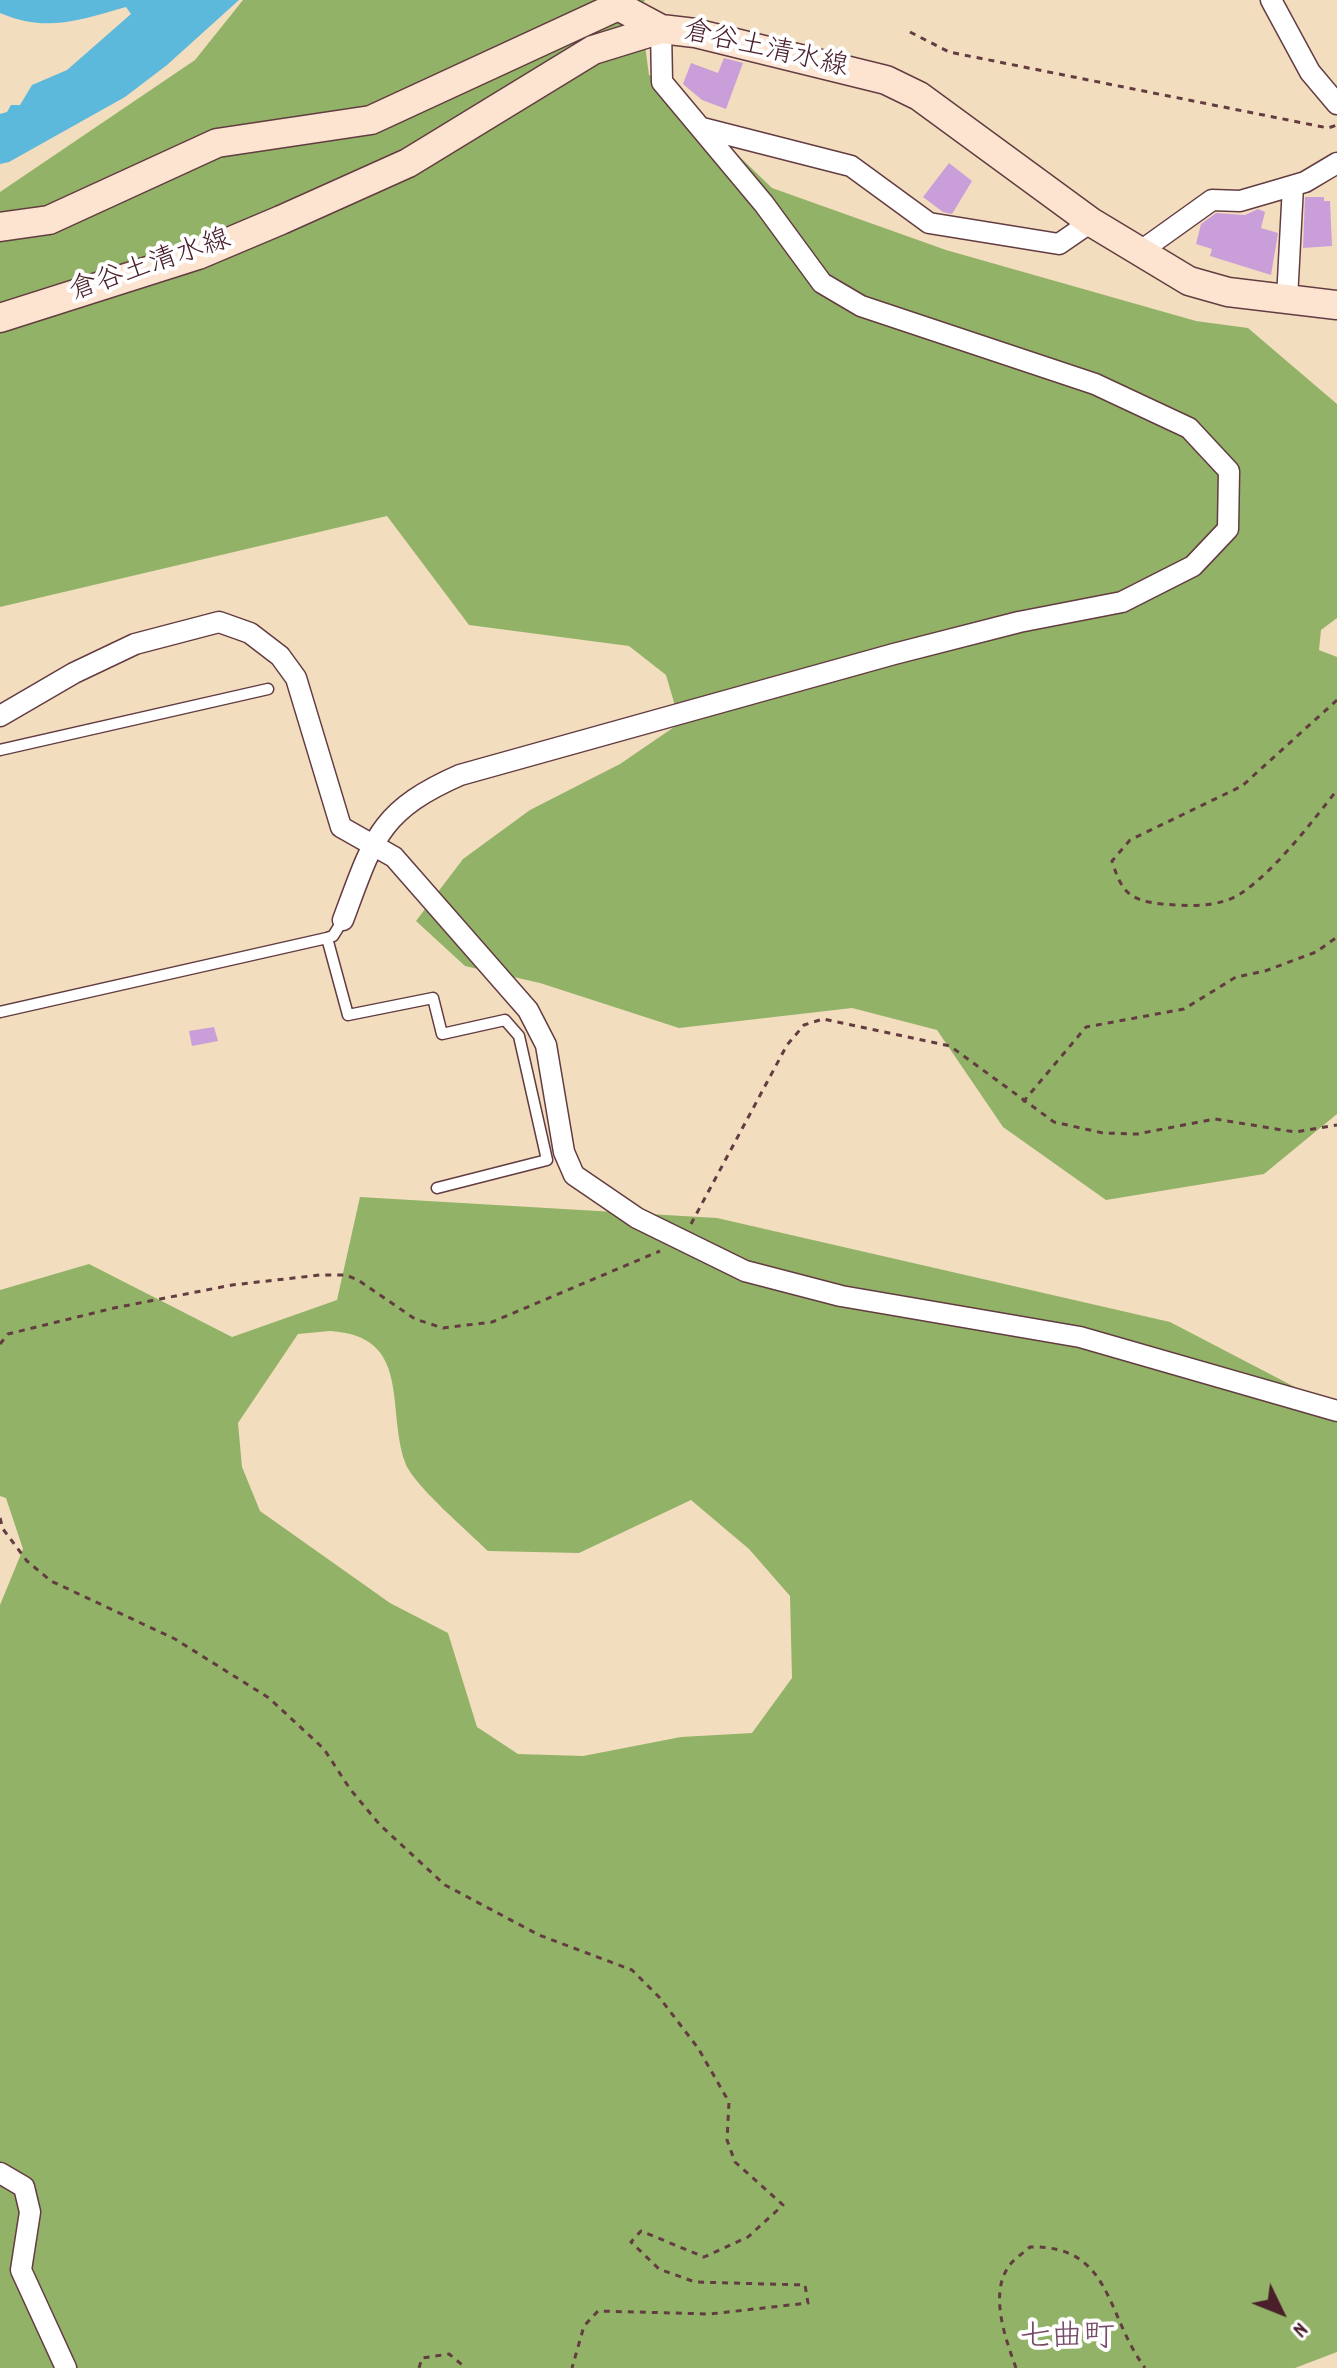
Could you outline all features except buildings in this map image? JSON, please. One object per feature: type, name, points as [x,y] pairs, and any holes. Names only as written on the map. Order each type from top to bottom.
[{"type":"main road","points":[[0,227],[49,220],[217,143],[371,120],[618,6],[661,29]]},
{"type":"main road","name":"倉谷土清水線","points":[[0,318],[198,255],[281,220],[408,163],[593,50],[661,29],[695,33],[886,80],[938,109],[1091,222],[1189,281],[1213,289],[1337,305]]},
{"type":"street","points":[[1271,0],[1310,72],[1337,104]]},
{"type":"street","points":[[343,920],[371,844],[396,810],[424,791],[460,775],[894,654],[1019,622],[1122,602],[1193,566],[1228,529],[1229,471],[1189,428],[1095,384],[861,306],[822,283],[764,204],[662,82],[661,29]]},
{"type":"street","points":[[702,128],[851,166],[929,223],[1059,244],[1091,222]]},
{"type":"street","points":[[1138,253],[1212,200],[1240,201],[1293,186],[1337,163]]},
{"type":"street","points":[[1287,299],[1293,249],[1293,186]]},
{"type":"street","points":[[0,716],[74,673],[135,644],[219,622],[250,633],[280,656],[296,678],[341,827],[394,857],[528,1010],[546,1045],[564,1152],[574,1175],[637,1218],[745,1271],[841,1296],[1080,1337],[1337,1411]]},
{"type":"street","points":[[0,2173],[24,2187],[30,2212],[21,2270],[66,2368]]},
{"type":"lane","points":[[0,750],[268,689]]},
{"type":"lane","points":[[0,1012],[327,938],[333,936],[343,920]]},
{"type":"lane","points":[[327,938],[348,1015],[433,998],[442,1034],[505,1020],[519,1036],[547,1160],[437,1188]]},
{"type":"path","points":[[910,32],[949,52],[1328,128],[1337,125]]},
{"type":"path","points":[[1337,700],[1242,786],[1130,840],[1112,861],[1119,885],[1137,901],[1195,907],[1239,895],[1298,839],[1337,790]]},
{"type":"path","points":[[1023,1102],[1086,1027],[1184,1009],[1236,977],[1265,971],[1316,952],[1337,937]]},
{"type":"path","points":[[0,1344],[8,1334],[114,1308],[232,1285],[320,1275],[346,1275],[358,1280],[415,1319],[443,1328],[492,1322],[682,1242],[787,1045],[804,1025],[823,1019],[950,1046],[1054,1122],[1103,1133],[1137,1134],[1215,1119],[1295,1132],[1337,1125]]},
{"type":"path","points":[[0,1518],[3,1529],[27,1561],[51,1581],[175,1639],[269,1698],[324,1749],[350,1789],[380,1825],[445,1885],[539,1935],[632,1970],[659,1997],[698,2048],[729,2102],[727,2140],[735,2162],[783,2205],[748,2237],[704,2257],[641,2231],[631,2242],[659,2269],[695,2282],[805,2285],[808,2303],[710,2314],[598,2311],[584,2326],[572,2368]]},
{"type":"path","points":[[1016,2368],[1007,2341],[999,2290],[1007,2268],[1030,2247],[1055,2247],[1080,2256],[1105,2287],[1124,2336],[1145,2368]]},
{"type":"path","points":[[419,2368],[422,2358],[449,2354],[466,2368]]},
{"type":"green space","points":[[243,0],[645,0],[640,8],[649,75],[662,82],[772,188],[946,250],[1196,321],[1248,328],[1337,404],[1337,618],[1321,630],[1319,650],[1337,657],[1337,1114],[1264,1174],[1106,1200],[1003,1127],[937,1030],[852,1008],[679,1028],[540,983],[465,966],[416,921],[463,859],[530,810],[620,764],[680,723],[666,675],[629,646],[469,625],[387,516],[0,607],[0,192],[195,60]]},
{"type":"green space","points":[[360,1197],[717,1218],[1170,1322],[1337,1409],[1337,2352],[1295,2368],[0,2368],[0,1605],[23,1549],[6,1498],[0,1496],[0,1290],[89,1264],[232,1337],[337,1300]],"holes":[[[330,1331],[356,1336],[374,1346],[385,1360],[395,1397],[400,1440],[410,1471],[429,1495],[488,1551],[579,1553],[691,1500],[749,1549],[790,1596],[792,1678],[752,1733],[681,1737],[583,1756],[518,1754],[477,1727],[448,1633],[390,1603],[260,1511],[242,1467],[238,1423],[298,1334]]]},
{"type":"water","points":[[0,0],[239,0],[167,65],[125,97],[9,162],[0,164],[0,114],[7,112],[11,105],[20,105],[32,85],[67,70],[131,14],[126,7],[63,22],[33,22],[0,13]]},
{"type":"district","name":"七曲町","points":[[1067,2341]]}]
